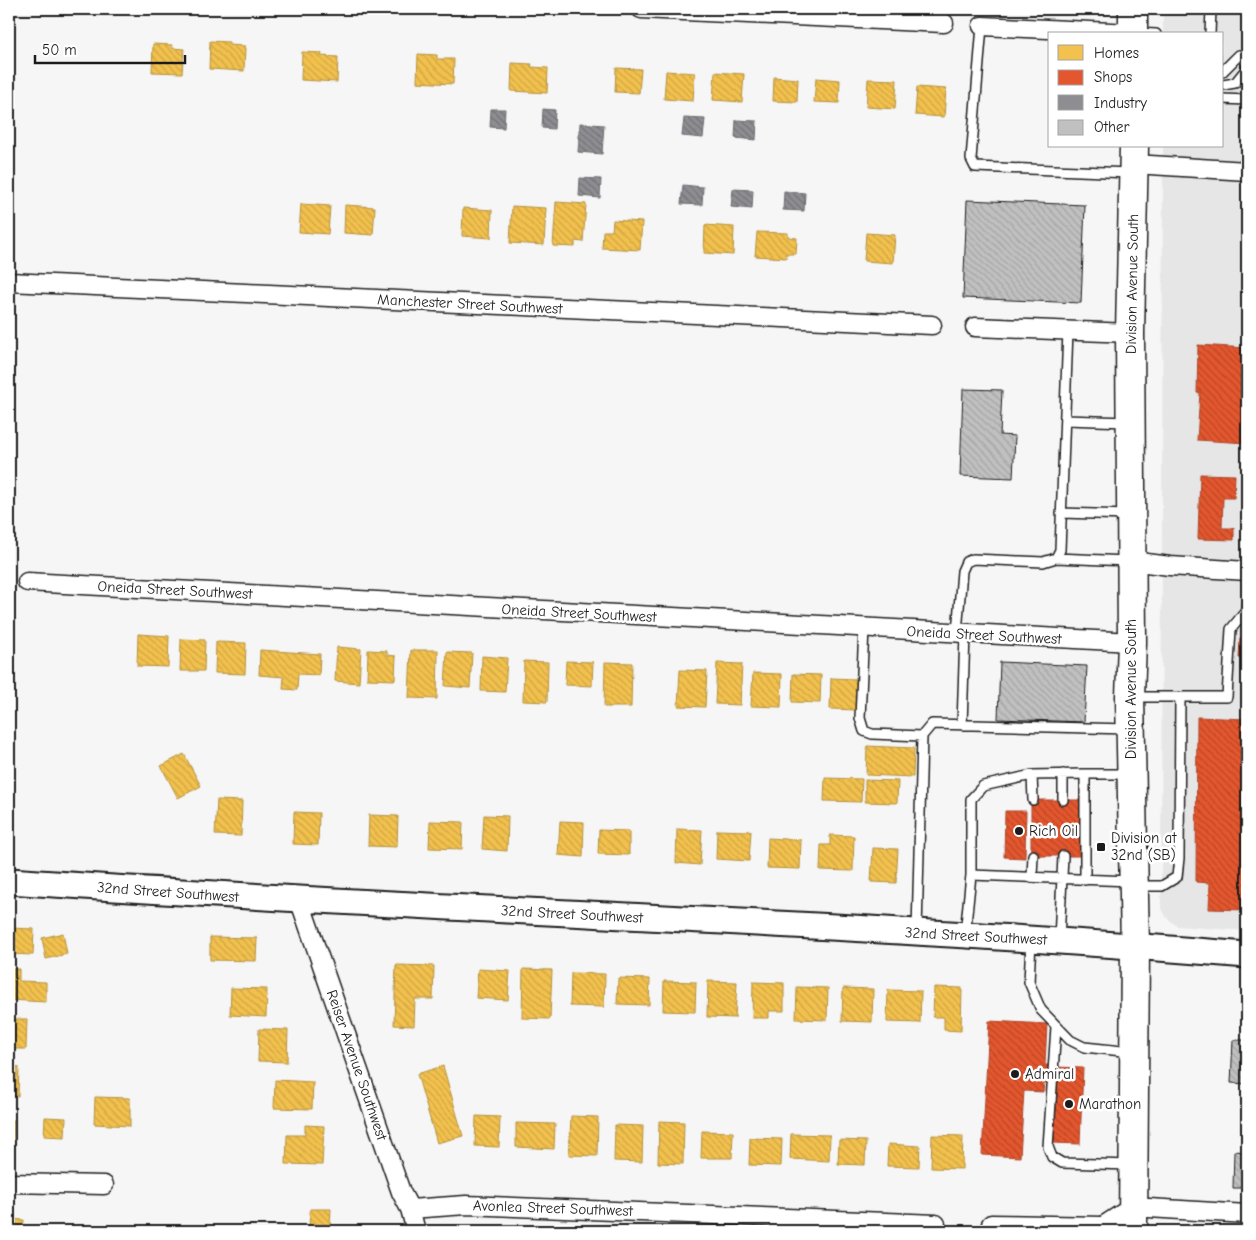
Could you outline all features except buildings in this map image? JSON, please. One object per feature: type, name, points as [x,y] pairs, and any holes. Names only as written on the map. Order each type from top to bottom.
[{"type":"main road","name":"Division Avenue South","points":[[1132,1219],[1135,946],[1130,696],[1132,642],[1130,333],[1134,161]]},
{"type":"street","points":[[641,9],[944,23]]},
{"type":"street","points":[[982,26],[1139,27]]},
{"type":"street","points":[[1134,161],[1247,171]]},
{"type":"street","name":"Manchester Street Southwest","points":[[9,282],[932,325]]},
{"type":"street","points":[[975,327],[1130,333]]},
{"type":"street","points":[[1131,561],[1170,566],[1247,571]]},
{"type":"street","name":"Oneida Street Southwest","points":[[27,582],[1132,642]]},
{"type":"street","name":"32nd Street Southwest","points":[[9,881],[179,894],[965,934],[1247,955]]},
{"type":"street","name":"Reiser Avenue Southwest","points":[[299,899],[402,1192],[410,1209],[416,1231]]},
{"type":"street","points":[[9,1183],[104,1185]]},
{"type":"street","name":"Avonlea Street Southwest","points":[[410,1209],[466,1204],[936,1224]]},
{"type":"street","points":[[992,1224],[1103,1226],[1132,1219],[1247,1214]]},
{"type":"lane","points":[[1210,32],[1211,9]]},
{"type":"lane","points":[[982,26],[971,159],[975,167],[1134,161]]},
{"type":"lane","points":[[1224,72],[1239,55]]},
{"type":"lane","points":[[1224,86],[1235,83],[1247,68]]},
{"type":"lane","points":[[1224,100],[1247,100]]},
{"type":"lane","points":[[1056,558],[1060,550],[1068,330]]},
{"type":"lane","points":[[1065,420],[1131,423]]},
{"type":"lane","points":[[1061,513],[1131,515]]},
{"type":"lane","points":[[962,725],[962,572],[966,562],[973,559],[1044,562],[1056,558],[1131,561]]},
{"type":"lane","points":[[1130,696],[1227,697],[1232,629],[1246,612],[1247,600]]},
{"type":"lane","points":[[864,628],[860,718],[864,731],[872,734],[922,736]]},
{"type":"lane","points":[[971,875],[1085,880],[1162,886],[1177,877],[1179,858],[1180,697]]},
{"type":"lane","points":[[917,932],[922,736],[932,724],[1131,730]]},
{"type":"lane","points":[[1063,774],[1063,800]]},
{"type":"lane","points":[[1085,774],[1085,880]]},
{"type":"lane","points":[[965,934],[971,875],[971,799],[983,786],[1032,775],[1132,774]]},
{"type":"lane","points":[[1032,775],[1033,800]]},
{"type":"lane","points":[[1032,877],[1033,855]]},
{"type":"lane","points":[[1059,941],[1063,856]]},
{"type":"lane","points":[[1031,939],[1029,982],[1041,1010],[1056,1027],[1070,1040],[1084,1047],[1134,1052]]},
{"type":"lane","points":[[1056,1027],[1048,1147],[1052,1156],[1062,1163],[1133,1165]]},
{"type":"shaded area","points":[[1163,9],[1247,9],[1247,931],[1177,926],[1167,918],[1161,907],[1163,148],[1224,148],[1224,32],[1163,32]]},
{"type":"place","name":"Rich Oil","points":[[1019,831]]},
{"type":"place","name":"Division at 32nd (SB)","points":[[1101,847]]},
{"type":"place","name":"Admiral","points":[[1015,1074]]},
{"type":"place","name":"Marathon","points":[[1069,1104]]}]
